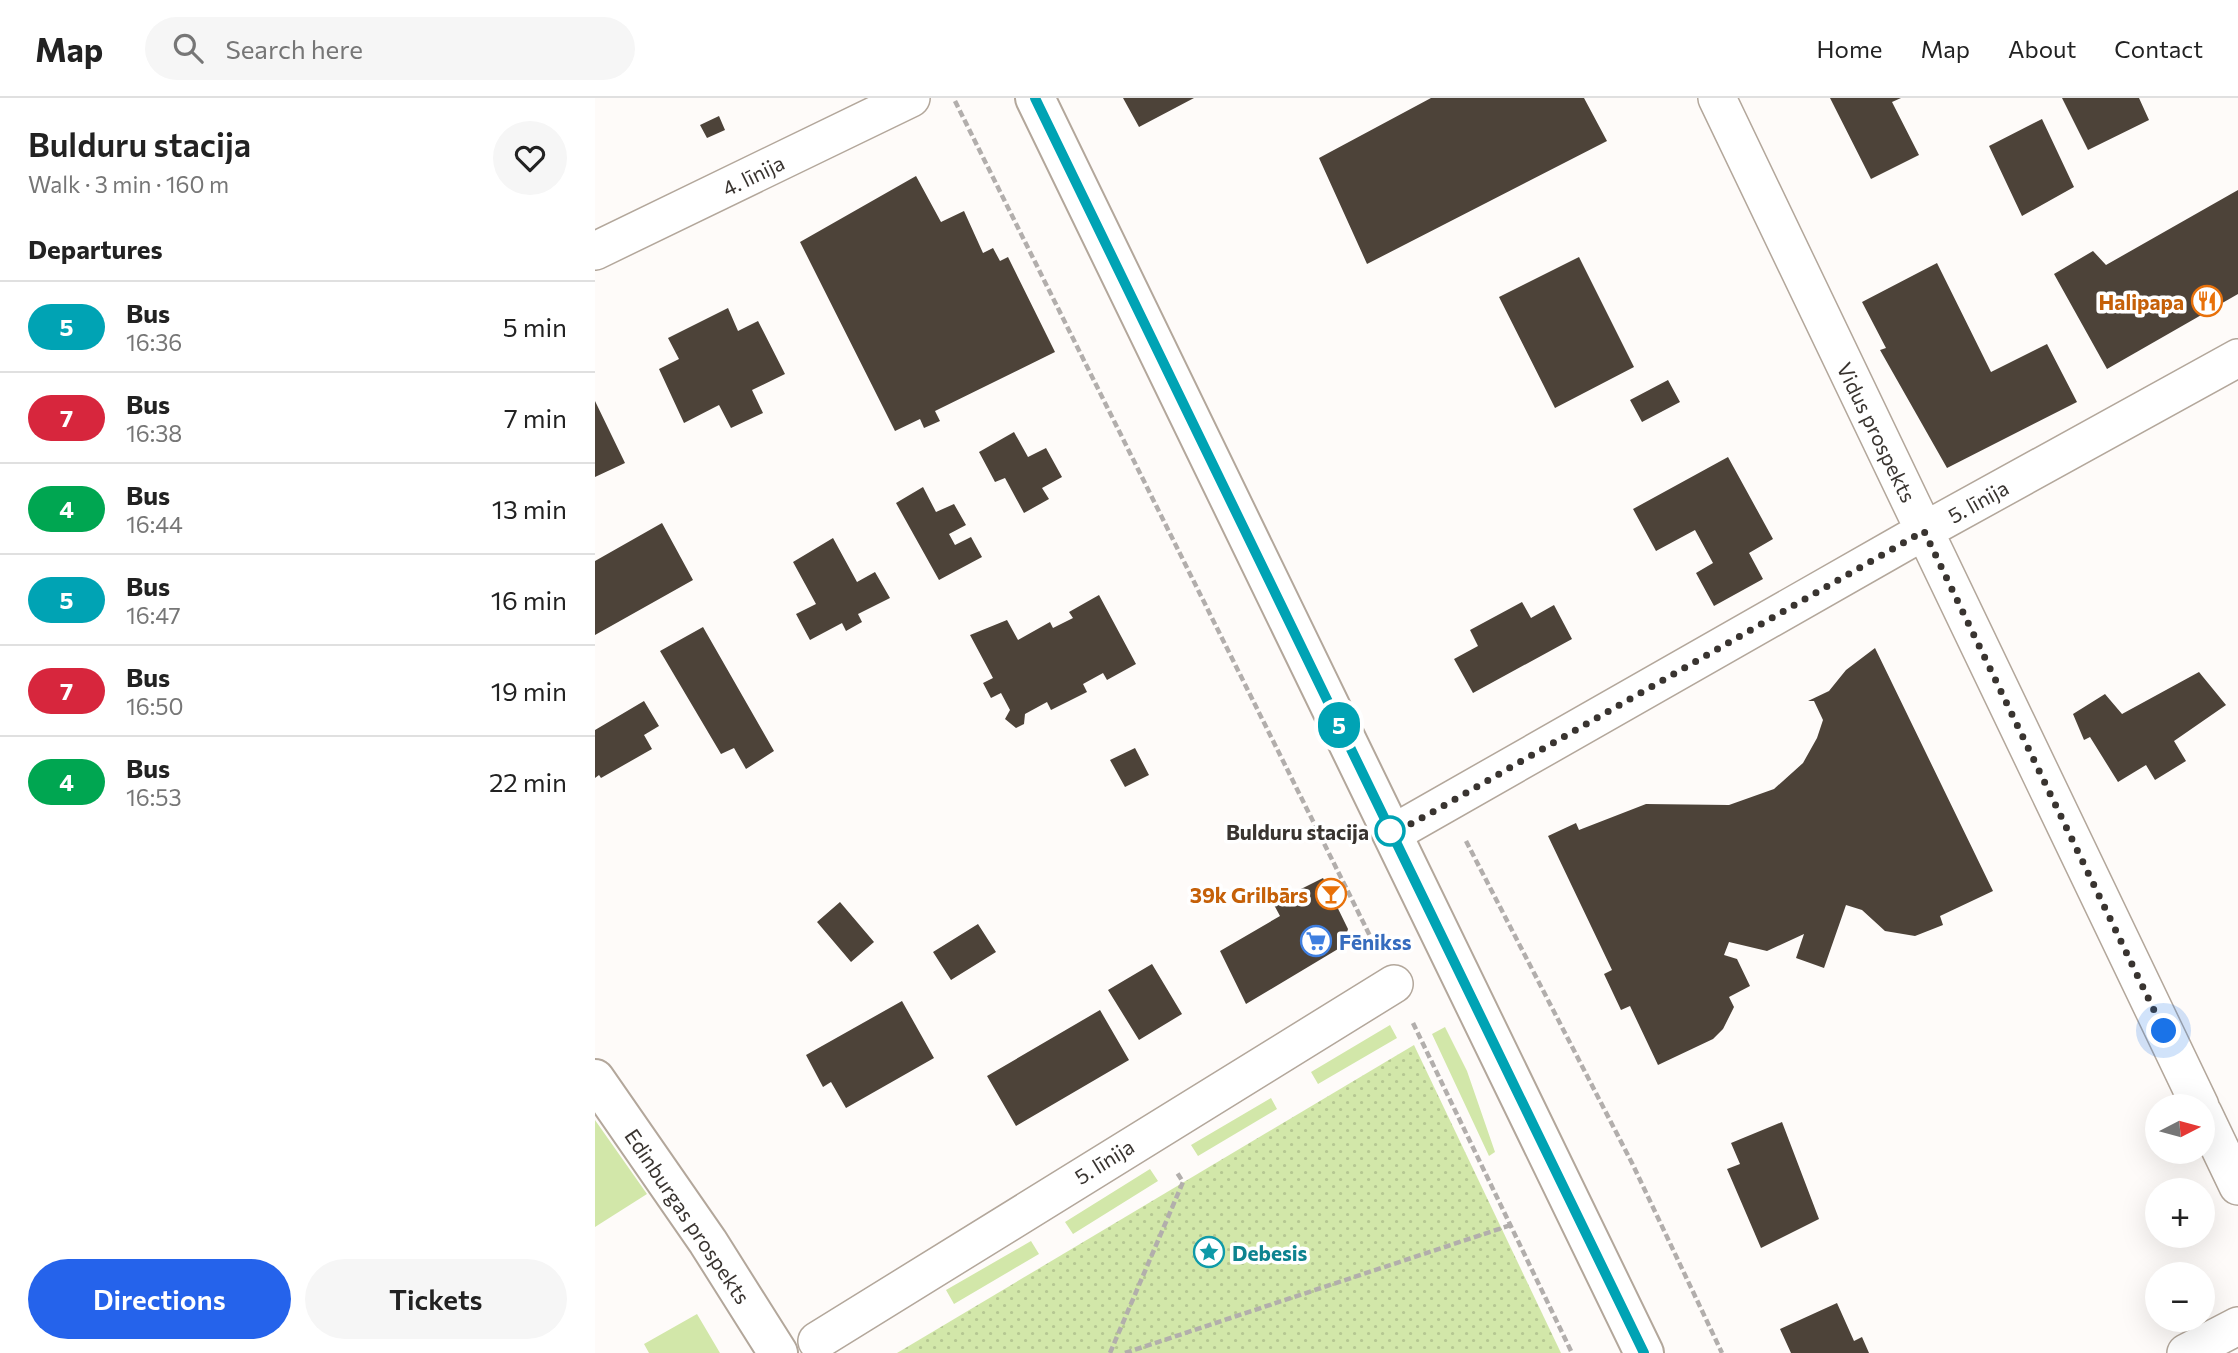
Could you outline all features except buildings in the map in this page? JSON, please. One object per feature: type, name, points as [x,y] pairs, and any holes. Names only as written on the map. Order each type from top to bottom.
[{"type":"main road","points":[[1035,98],[1644,1353]]},
{"type":"main road","name":"Edinburgas prospekts","points":[[595,1079],[708,1242],[778,1353]]},
{"type":"street","name":"4. līnija","points":[[595,251],[911,98]]},
{"type":"street","name":"Vidus prospekts","points":[[1717,98],[2194,1094]]},
{"type":"street","name":"5. līnija","points":[[1392,834],[1924,531],[2238,358]]},
{"type":"street","name":"5. līnija","points":[[817,1341],[1152,1131],[1394,984]]},
{"type":"street","points":[[2215,1138],[2238,1186]]},
{"type":"street","points":[[2186,1353],[2238,1326]]},
{"type":"path","points":[[953,98],[1394,984],[1572,1353]]},
{"type":"path","points":[[1447,803],[1632,1163],[1722,1353]]},
{"type":"path","points":[[1110,1353],[1183,1182],[1152,1131]]},
{"type":"path","points":[[1125,1353],[1511,1225]]},
{"type":"green space","points":[[1390,1025],[1397,1038],[1318,1084],[1311,1072]]},
{"type":"green space","points":[[1445,1027],[1467,1071],[1495,1152],[1489,1156],[1432,1034]]},
{"type":"green space","points":[[1414,1045],[1561,1353],[897,1353]]},
{"type":"green space","points":[[1271,1098],[1277,1109],[1198,1156],[1191,1145]]},
{"type":"green space","points":[[595,1120],[647,1194],[595,1227]]},
{"type":"green space","points":[[1150,1169],[1158,1181],[1073,1234],[1065,1222]]},
{"type":"green space","points":[[1031,1241],[1039,1254],[954,1304],[946,1290]]},
{"type":"green space","points":[[697,1314],[720,1353],[649,1353],[644,1344]]},
{"type":"bus line","name":"5","points":[[1035,98],[1644,1353]]},
{"type":"place","name":"Halipapa","points":[[2207,301]]},
{"type":"place","name":"Bulduru stacija","points":[[1390,831]]},
{"type":"place","name":"39k Grilbārs","points":[[1331,894]]},
{"type":"place","name":"Fēnikss","points":[[1316,941]]},
{"type":"place","name":"Debesis","points":[[1209,1252]]},
{"type":"route","points":[[1390,831],[1392,834],[1429,814],[1924,531],[2164,1031]]}]
